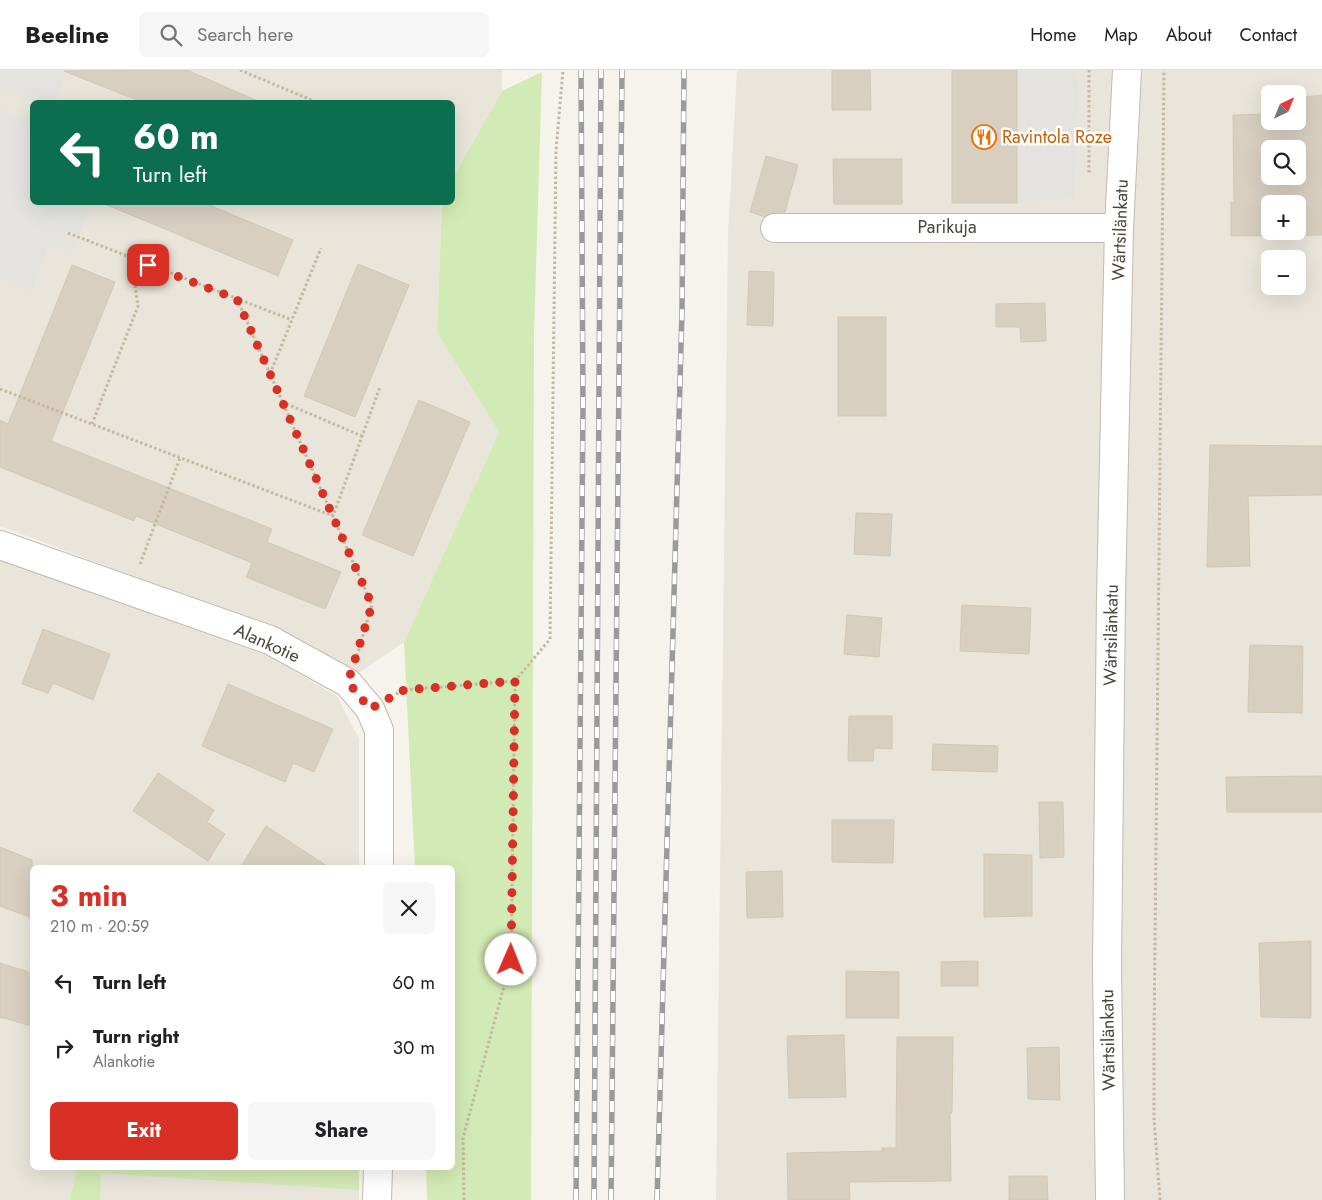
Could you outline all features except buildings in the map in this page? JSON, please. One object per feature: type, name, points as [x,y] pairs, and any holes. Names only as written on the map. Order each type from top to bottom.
[{"type":"street","name":"Wärtsilänkatu","points":[[1110,1200],[1107,964],[1119,228],[1128,70]]},
{"type":"street","name":"Parikuja","points":[[775,228],[1119,228]]},
{"type":"street","name":"Alankotie","points":[[0,545],[270,640],[348,682],[370,709],[379,730],[379,865]]},
{"type":"street","points":[[377,1200],[378,1170]]},
{"type":"path","points":[[240,70],[311,100]]},
{"type":"path","points":[[464,1200],[464,1138],[511,960],[515,681],[550,639],[556,150],[563,70]]},
{"type":"path","points":[[1160,1200],[1154,1118],[1154,1039],[1164,70]]},
{"type":"path","points":[[68,233],[292,320]]},
{"type":"path","points":[[270,375],[321,248]]},
{"type":"path","points":[[92,424],[138,306],[130,258]]},
{"type":"path","points":[[237,299],[372,605],[348,682]]},
{"type":"path","points":[[332,516],[380,387]]},
{"type":"path","points":[[0,389],[332,516]]},
{"type":"path","points":[[282,402],[362,436]]},
{"type":"path","points":[[130,591],[180,458]]},
{"type":"path","points":[[370,709],[404,690],[515,681]]},
{"type":"shaded area","points":[[0,70],[502,70],[502,91],[455,173],[455,100],[30,100],[30,205],[442,205],[437,333],[499,432],[404,642],[354,676],[273,629],[0,526]]},
{"type":"shaded area","points":[[0,70],[66,70],[57,100],[32,100],[0,90]]},
{"type":"shaded area","points":[[737,70],[1322,70],[1322,1200],[716,1200],[728,233]]},
{"type":"shaded area","points":[[1017,70],[1073,70],[1078,78],[1074,198],[1017,203]]},
{"type":"shaded area","points":[[0,109],[30,122],[30,205],[89,205],[74,251],[49,244],[31,292],[0,279]]},
{"type":"shaded area","points":[[0,559],[263,653],[337,696],[359,739],[359,865],[30,865],[30,1170],[359,1170],[359,1200],[0,1200]]},
{"type":"green space","points":[[542,72],[534,333],[531,1200],[427,1200],[426,1170],[455,1170],[455,865],[415,865],[404,642],[499,432],[437,333],[442,205],[455,205],[455,173],[502,91]]},
{"type":"green space","points":[[77,1170],[359,1170],[359,1190],[101,1173],[100,1200],[70,1200]]},
{"type":"railway","points":[[576,1200],[583,406],[581,70]]},
{"type":"railway","points":[[594,1200],[601,70]]},
{"type":"railway","points":[[611,1200],[622,70]]},
{"type":"railway","points":[[657,1200],[682,311],[684,70]]},
{"type":"place","name":"Ravintola Roze","points":[[984,137]]},
{"type":"route","points":[[148,265],[237,299],[372,605],[348,682],[370,709],[404,690],[515,681],[511,960]]}]
